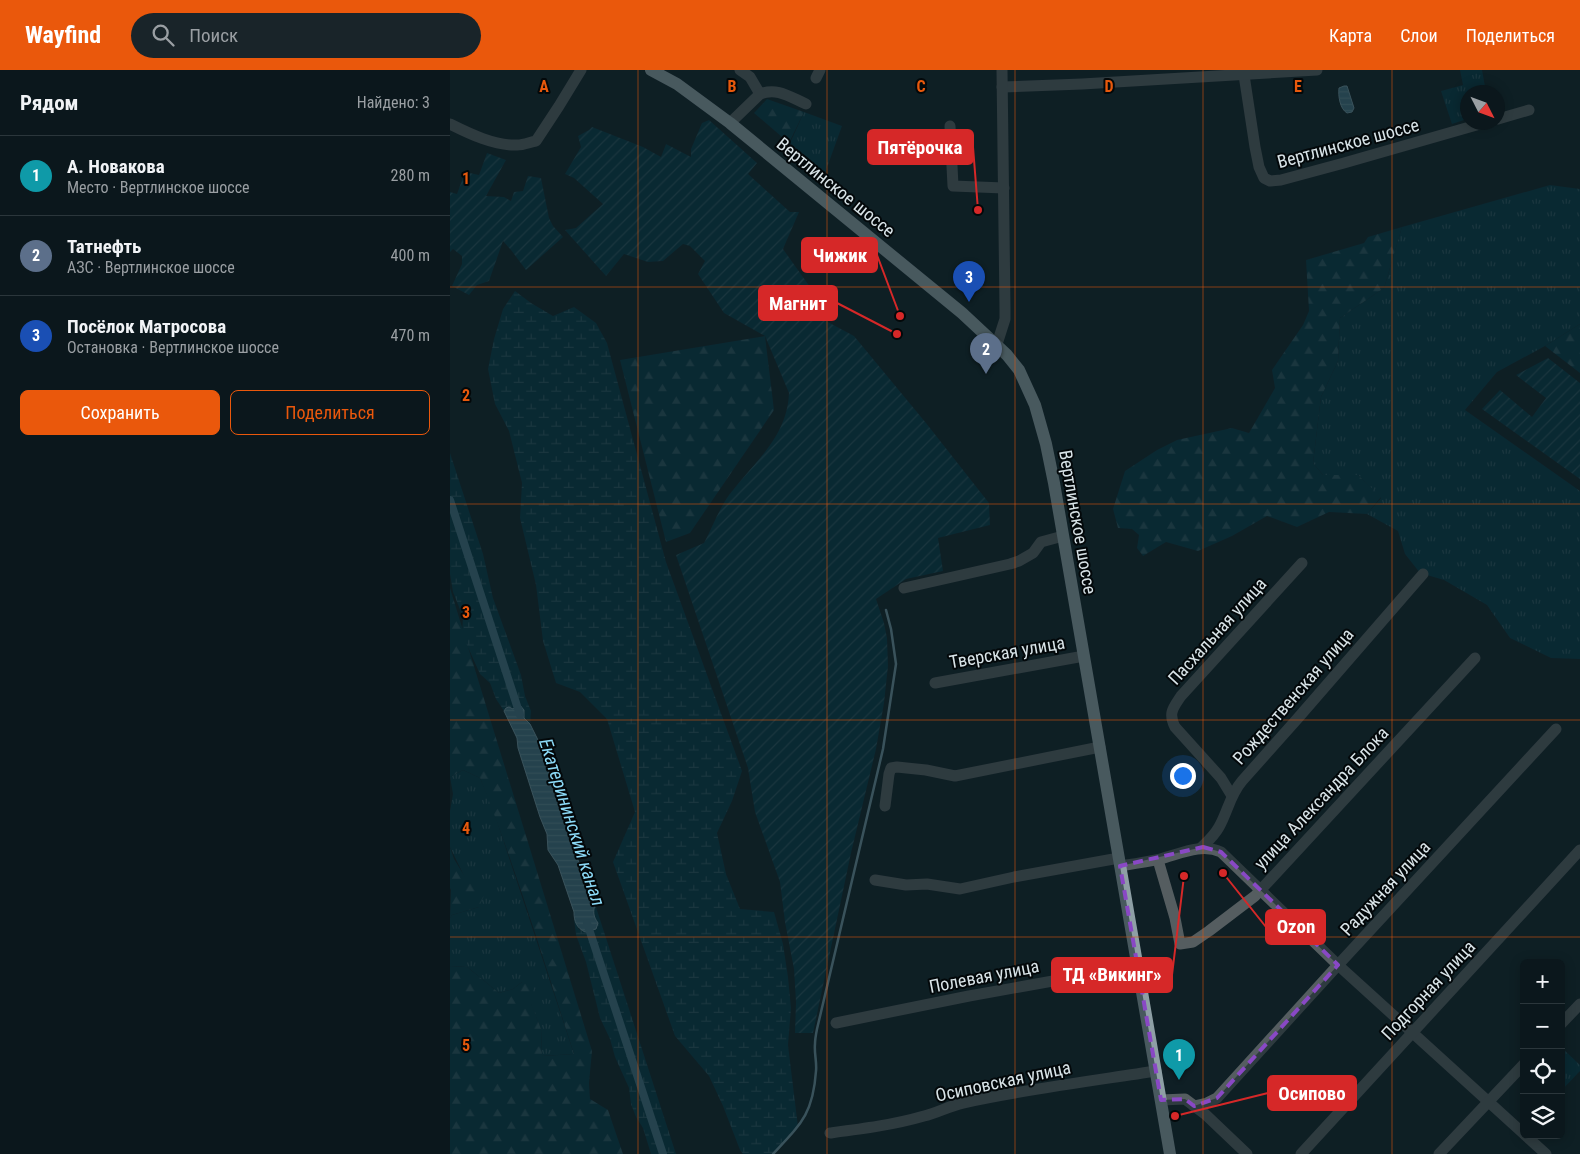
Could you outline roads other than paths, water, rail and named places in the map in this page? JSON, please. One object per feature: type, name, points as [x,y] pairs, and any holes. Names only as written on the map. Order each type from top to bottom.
[{"type":"main road","name":"Вертлинское шоссе","points":[[651,70],[677,84],[730,123],[962,313],[1008,355],[1018,370],[1035,405],[1046,444],[1063,536],[1170,1154]]},
{"type":"street","points":[[450,124],[487,140],[508,145],[519,146],[536,140],[581,70]]},
{"type":"street","points":[[740,70],[750,78],[760,94]]},
{"type":"street","points":[[997,344],[1005,319],[1002,70]]},
{"type":"street","points":[[1002,87],[1318,70]]},
{"type":"street","name":"Вертлинское шоссе","points":[[1244,75],[1259,167],[1264,178],[1270,181],[1281,180],[1460,130]]},
{"type":"street","points":[[730,123],[760,94],[768,90],[776,91],[806,104]]},
{"type":"street","points":[[1505,118],[1529,110]]},
{"type":"street","points":[[950,126],[954,186],[1004,188]]},
{"type":"street","points":[[904,588],[1019,561],[1033,553],[1041,542],[1063,536]]},
{"type":"street","name":"Пасхальная улица","points":[[1232,796],[1221,778],[1176,727],[1172,720],[1172,710],[1180,696],[1302,563]]},
{"type":"street","name":"Рождественская улица","points":[[1201,848],[1212,838],[1220,826],[1234,791],[1242,780],[1423,574]]},
{"type":"street","name":"Тверская улица","points":[[935,683],[1084,656]]},
{"type":"street","name":"улица Александра Блока","points":[[1158,860],[1175,918],[1180,944],[1193,942],[1255,896],[1475,658]]},
{"type":"street","name":"Радужная улица","points":[[1194,1106],[1217,1098],[1338,964],[1556,729]]},
{"type":"street","points":[[885,806],[891,768],[926,770],[955,776],[1100,747]]},
{"type":"street","points":[[875,880],[906,885],[927,884],[960,889],[1014,877],[1119,862],[1158,860],[1201,848],[1209,848],[1221,852],[1338,964],[1520,1131]]},
{"type":"street","name":"Подгорная улица","points":[[1301,1154],[1580,850]]},
{"type":"street","name":"Полевая улица","points":[[836,1023],[969,996],[1094,974],[1139,970]]},
{"type":"street","points":[[1565,1020],[1580,1004]]},
{"type":"street","points":[[1439,1154],[1520,1068]]},
{"type":"street","name":"Осиповская улица","points":[[830,1133],[869,1128],[925,1116],[950,1106],[1035,1089],[1156,1071]]},
{"type":"street","points":[[1161,1100],[1185,1099],[1247,1154]]},
{"type":"street","points":[[1529,1139],[1546,1154]]},
{"type":"waterway","name":"Екатерининский канал","points":[[450,500],[520,715]]},
{"type":"waterway","points":[[773,1154],[798,1126],[812,1098],[816,1071],[815,1038],[883,749],[896,664],[886,610]]},
{"type":"waterway","name":"Екатерининский канал","points":[[587,923],[663,1154]]},
{"type":"place","name":"Пятёрочка","points":[[978,210]]},
{"type":"place","name":"Посёлок Матросова","points":[[969,302]]},
{"type":"place","name":"Чижик","points":[[900,316]]},
{"type":"place","name":"Магнит","points":[[897,334]]},
{"type":"place","name":"Татнефть","points":[[986,374]]},
{"type":"place","name":"Ozon","points":[[1223,873]]},
{"type":"place","name":"ТД «Викинг»","points":[[1184,876]]},
{"type":"place","name":"А. Новакова","points":[[1179,1080]]},
{"type":"place","name":"Осипово","points":[[1175,1116]]}]
